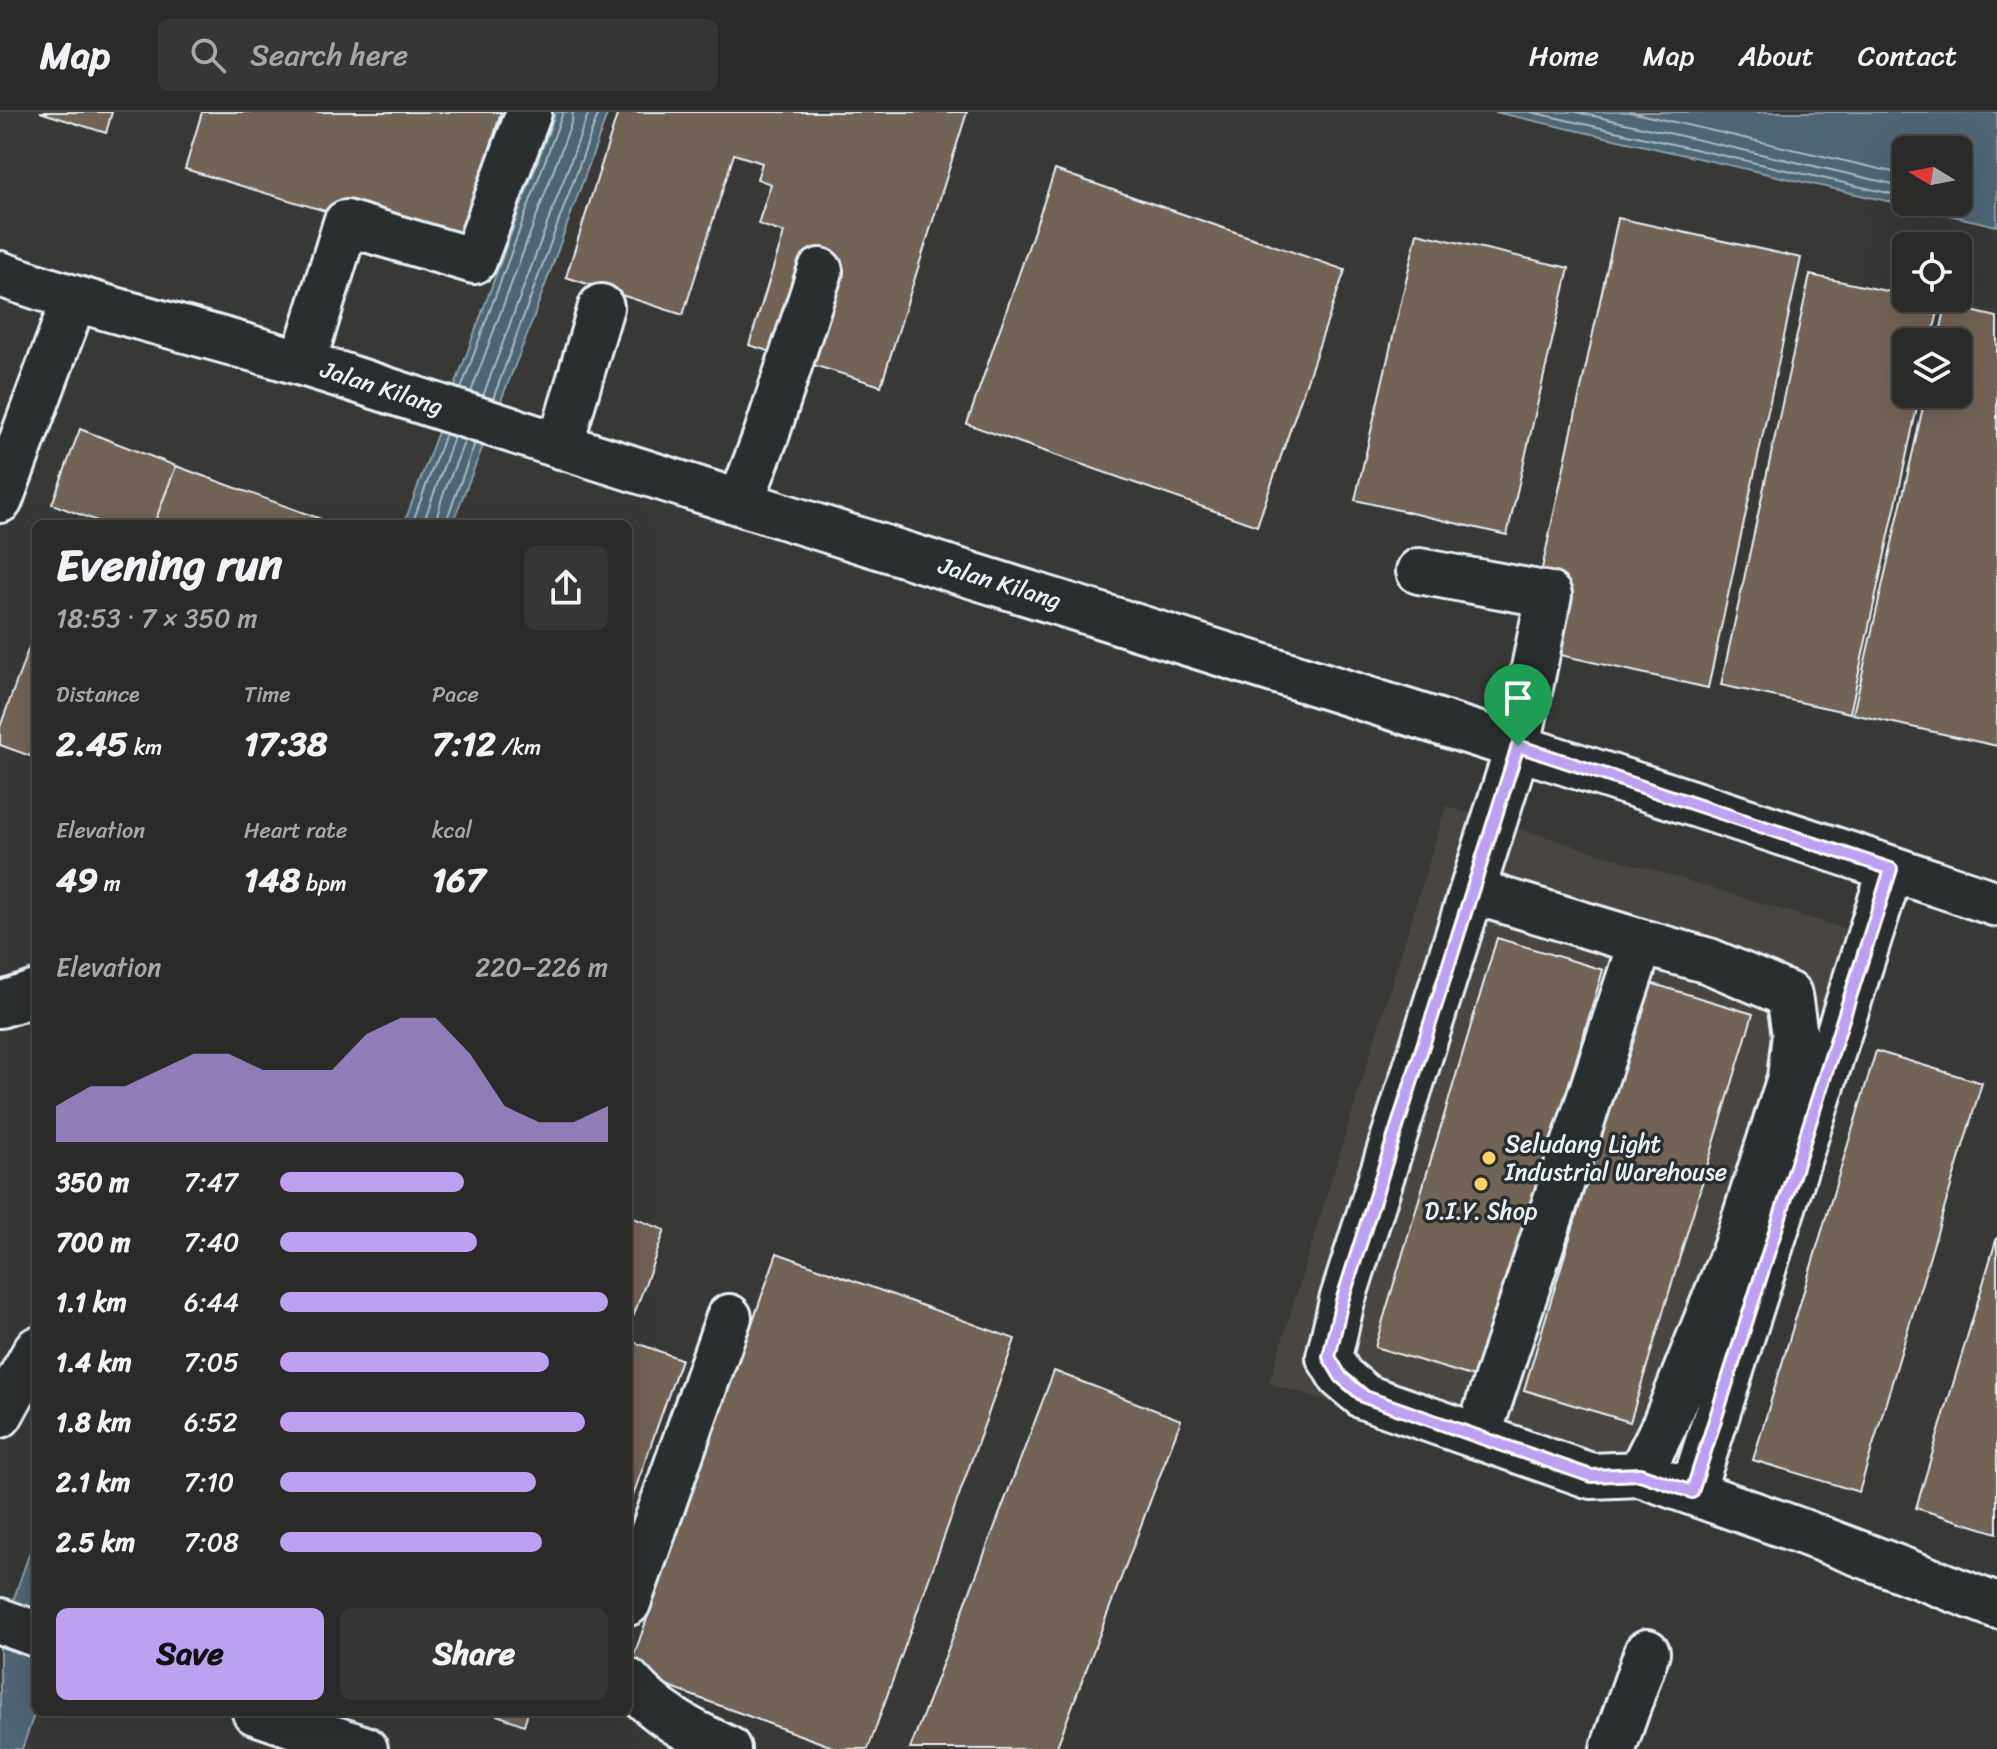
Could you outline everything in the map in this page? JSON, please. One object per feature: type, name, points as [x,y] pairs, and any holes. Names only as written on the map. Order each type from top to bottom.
[{"type":"street","points":[[303,362],[346,223],[474,261],[529,112]]},
{"type":"street","points":[[741,501],[767,433],[820,271]]},
{"type":"street","name":"Jalan Kilang","points":[[0,274],[74,300],[303,362],[560,446],[1518,746],[1997,904]]},
{"type":"street","points":[[0,500],[74,300]]},
{"type":"street","points":[[560,446],[601,307]]},
{"type":"street","points":[[1419,571],[1549,595],[1518,746],[1342,1301],[1329,1357],[1341,1377],[1365,1397],[1591,1476],[1640,1474],[1997,1606]]},
{"type":"street","points":[[1692,1492],[1891,869]]},
{"type":"street","points":[[1472,891],[1709,961],[1789,995],[1795,1035],[1790,1078],[1735,1249],[1665,1424],[1640,1474]]},
{"type":"street","points":[[1478,1436],[1641,942]]},
{"type":"street","points":[[0,1005],[32,994]]},
{"type":"street","points":[[632,1592],[729,1317]]},
{"type":"street","points":[[0,1415],[32,1357]]},
{"type":"street","points":[[0,1621],[32,1633]]},
{"type":"street","points":[[1613,1749],[1647,1652]]},
{"type":"street","points":[[632,1686],[647,1703],[681,1727],[728,1749]]},
{"type":"street","points":[[267,1716],[365,1749]]},
{"type":"shaded area","points":[[1446,806],[1845,929],[1668,1508],[1269,1383]]},
{"type":"water","points":[[556,112],[608,112],[527,335],[454,520],[405,520]]},
{"type":"water","points":[[1495,112],[1997,112],[1997,226],[1953,216],[1972,216],[1972,136],[1892,136],[1892,202]]},
{"type":"water","points":[[32,1546],[34,1716],[22,1749],[0,1749],[0,1639]]},
{"type":"building","points":[[40,112],[112,112],[106,133]]},
{"type":"building","points":[[202,112],[501,112],[459,251],[185,169]]},
{"type":"building","points":[[618,112],[967,112],[881,386],[749,345],[784,233],[758,224],[771,184],[757,179],[762,163],[734,154],[683,315],[566,277]]},
{"type":"building","points":[[1055,170],[1345,270],[1257,526],[967,424]]},
{"type":"building","points":[[1618,218],[1801,258],[1708,688],[1525,647]]},
{"type":"building","points":[[1417,233],[1569,268],[1507,535],[1355,500]]},
{"type":"building","points":[[1810,275],[1892,292],[1892,312],[1938,312],[1934,328],[1892,328],[1892,408],[1917,408],[1850,713],[1721,685]]},
{"type":"building","points":[[1972,311],[1997,317],[1997,746],[1853,714],[1923,408],[1972,408],[1972,328],[1941,328],[1944,312]]},
{"type":"building","points":[[80,429],[176,466],[156,520],[94,520],[52,504]]},
{"type":"building","points":[[176,466],[321,519],[321,520],[156,520]]},
{"type":"building","points":[[32,639],[32,757],[0,745],[0,727]]},
{"type":"building","name":"Seludang Light Industrial Warehouse","points":[[1497,938],[1603,970],[1481,1379],[1375,1347]]},
{"type":"building","points":[[1647,982],[1753,1014],[1630,1422],[1524,1390]]},
{"type":"building","points":[[1876,1051],[1982,1083],[1859,1492],[1753,1460]]},
{"type":"building","points":[[632,1218],[665,1230],[632,1317]]},
{"type":"building","points":[[1997,1237],[1997,1533],[1916,1508]]},
{"type":"building","points":[[777,1253],[1015,1339],[868,1749],[838,1749],[632,1673],[632,1661]]},
{"type":"building","points":[[632,1341],[681,1359],[632,1499]]},
{"type":"building","points":[[1054,1371],[1181,1420],[1056,1749],[910,1749]]},
{"type":"building","points":[[500,1716],[527,1716],[524,1725]]},
{"type":"place","name":"Seludang Light Industrial Warehouse","points":[[1489,1158]]},
{"type":"place","name":"D.I.Y. Shop","points":[[1481,1184]]},
{"type":"route","points":[[1518,746],[1891,869],[1692,1492],[1640,1474],[1591,1476],[1365,1397],[1341,1377],[1329,1357],[1342,1301],[1518,746]]}]
